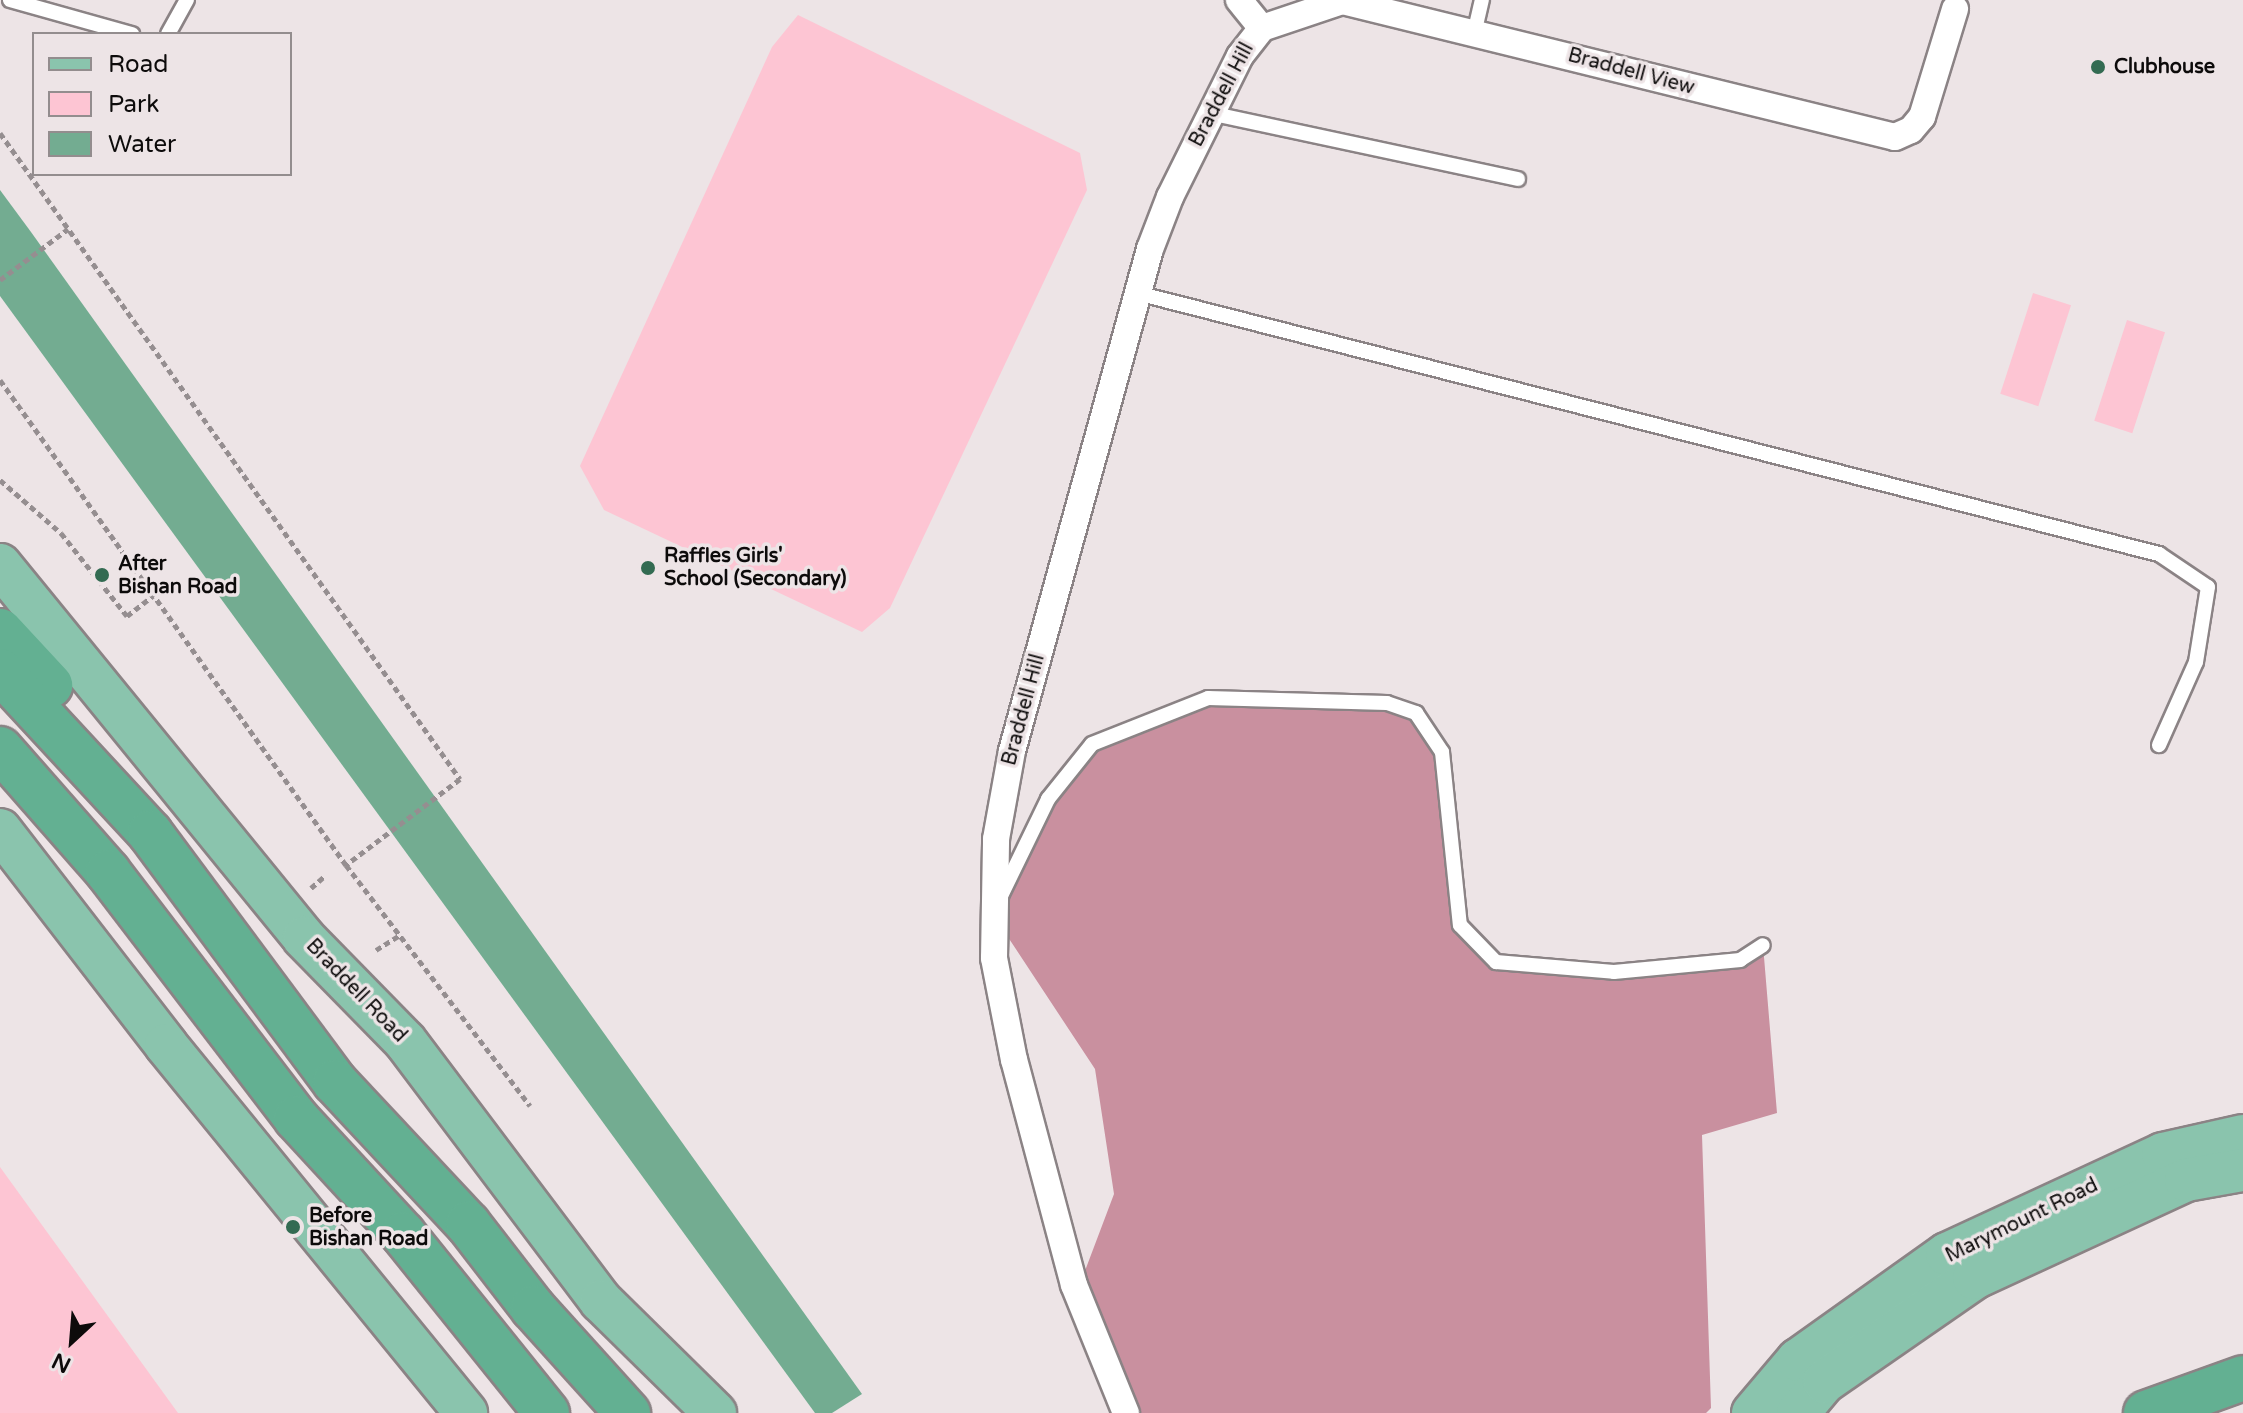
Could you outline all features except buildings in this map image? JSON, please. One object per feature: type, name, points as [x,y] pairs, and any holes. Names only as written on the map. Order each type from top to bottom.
[{"type":"highway","points":[[0,631],[72,710],[150,833],[335,1082],[468,1224],[533,1308],[628,1413]]},
{"type":"highway","points":[[0,671],[150,833]]},
{"type":"highway","points":[[0,749],[108,872],[296,1118],[403,1234],[547,1413]]},
{"type":"highway","points":[[2146,1413],[2243,1378]]},
{"type":"main road","name":"Braddell Road","points":[[0,565],[304,938],[405,1041],[601,1301],[715,1413]]},
{"type":"main road","points":[[0,830],[166,1045],[466,1413]]},
{"type":"main road","name":"Marymount Road","points":[[1753,1413],[1798,1360],[1947,1254],[2163,1154],[2243,1136]]},
{"type":"main road","name":"Marymount Road","points":[[1798,1413],[1824,1382],[1974,1278],[2186,1180],[2243,1170]]},
{"type":"street","points":[[1239,0],[1262,28]]},
{"type":"street","name":"Braddell View","points":[[1262,28],[1311,7],[1342,1],[1895,137],[1911,130],[1922,117],[1955,9]]},
{"type":"street","name":"Braddell Hill","points":[[1126,1413],[1074,1285],[1023,1098],[994,958],[996,839],[1012,751],[1137,293],[1170,197],[1210,113],[1262,28]]},
{"type":"lane","points":[[10,0],[125,32]]},
{"type":"lane","points":[[169,32],[187,0]]},
{"type":"lane","points":[[1474,34],[1482,0]]},
{"type":"lane","points":[[1210,113],[1518,179]]},
{"type":"lane","points":[[1137,293],[2159,554],[2208,587],[2196,662],[2159,745]]},
{"type":"lane","points":[[993,915],[1048,799],[1092,744],[1208,698],[1387,703],[1416,713],[1442,752],[1460,925],[1496,962],[1614,972],[1740,960],[1763,945]]},
{"type":"path","points":[[0,133],[460,779],[346,865]]},
{"type":"path","points":[[0,280],[68,229]]},
{"type":"path","points":[[0,380],[346,865],[530,1106]]},
{"type":"path","points":[[0,480],[61,533],[127,616],[153,596]]},
{"type":"path","points":[[376,950],[400,935]]},
{"type":"green space","points":[[798,15],[1080,153],[1087,190],[890,608],[862,632],[604,510],[580,466],[772,47]]},
{"type":"green space","points":[[2033,293],[2071,305],[2038,406],[2000,394]]},
{"type":"green space","points":[[2127,320],[2165,332],[2132,433],[2094,421]]},
{"type":"green space","points":[[0,1167],[178,1413],[0,1413]]},
{"type":"shaded area","points":[[1208,698],[1387,703],[1416,713],[1442,752],[1460,925],[1496,961],[1614,972],[1740,960],[1763,945],[1777,1113],[1702,1135],[1711,1408],[1706,1413],[1136,1413],[1080,1284],[1114,1194],[1095,1069],[994,916],[1032,830],[1092,744]]},
{"type":"water","points":[[0,190],[862,1394],[832,1413],[815,1413],[0,296]]},
{"type":"place","name":"Clubhouse","points":[[2098,67]]},
{"type":"place","name":"Raffles Girls' School (Secondary)","points":[[648,568]]},
{"type":"place","name":"After Bishan Road","points":[[102,575]]},
{"type":"place","name":"Before Bishan Road","points":[[293,1227]]}]
